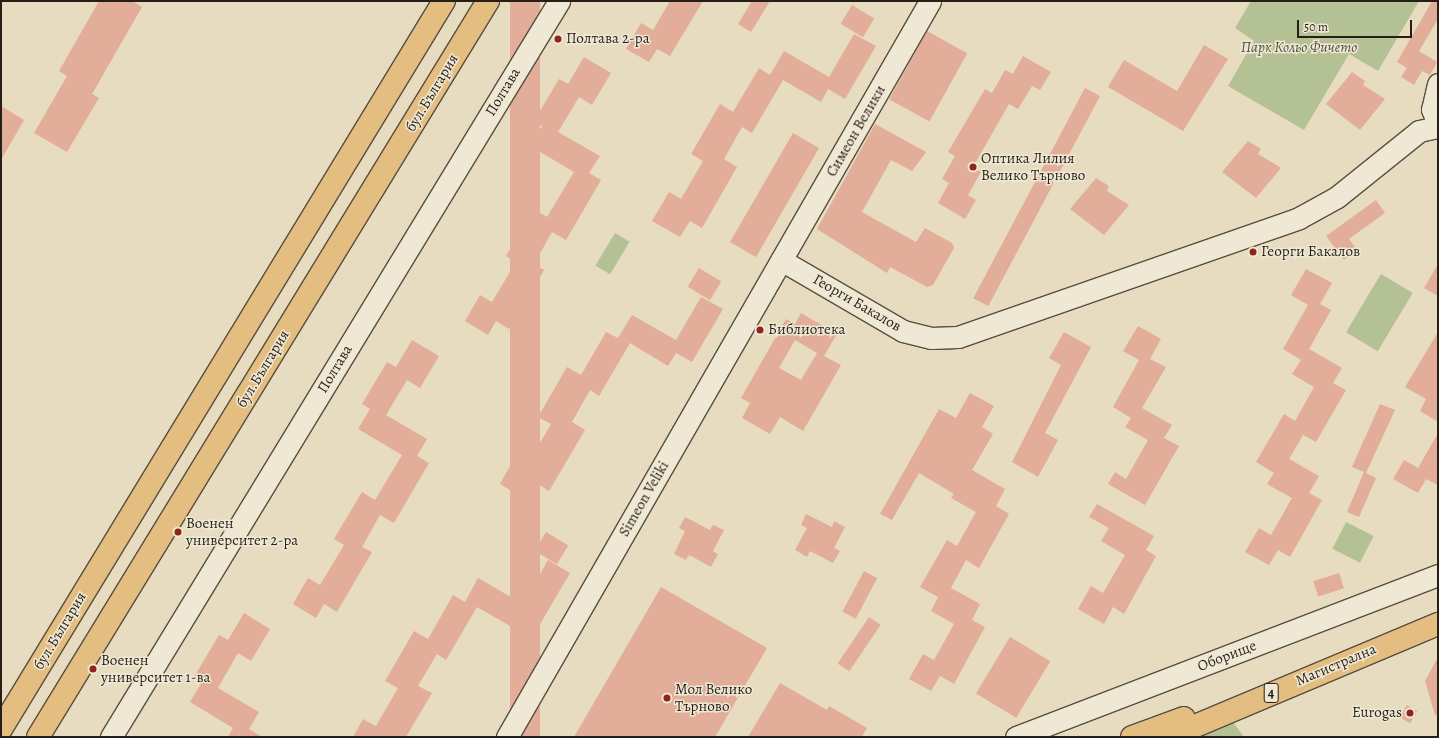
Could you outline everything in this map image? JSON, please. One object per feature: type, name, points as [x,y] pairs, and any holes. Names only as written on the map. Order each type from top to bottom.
[{"type":"main road","name":"бул.България","points":[[2,727],[444,1]]},
{"type":"main road","name":"бул.България","points":[[39,736],[488,1]]},
{"type":"main road","name":"Магистрална","points":[[1169,737],[1373,649],[1438,624]]},
{"type":"main road","name":"4","points":[[1132,737],[1373,649]]},
{"type":"street","name":"Полтава","points":[[111,737],[559,1]]},
{"type":"street","name":"Симеон Велики","points":[[781,260],[930,1]]},
{"type":"street","points":[[1438,84],[1432,109],[1438,124]]},
{"type":"street","name":"Георги Бакалов","points":[[781,260],[903,331],[931,338],[958,337],[1300,218],[1336,197],[1419,131],[1438,128]]},
{"type":"street","name":"Simeon Veliki","points":[[507,737],[781,260]]},
{"type":"street","name":"Оборище","points":[[1016,737],[1438,575]]},
{"type":"green space","name":"Парк Кольо Фичето","points":[[1251,1],[1419,1],[1378,71],[1349,54],[1304,130],[1228,86],[1254,41],[1235,28]]},
{"type":"green space","points":[[615,233],[630,242],[610,274],[595,266]]},
{"type":"green space","points":[[1381,274],[1413,293],[1378,351],[1346,332]]},
{"type":"green space","points":[[1346,522],[1374,536],[1360,563],[1332,549]]},
{"type":"green space","points":[[1232,721],[1244,737],[1199,737]]},
{"type":"building","points":[[99,1],[132,1],[142,7],[92,94],[99,98],[67,152],[34,133],[67,76],[59,71]]},
{"type":"building","points":[[510,1],[540,1],[540,737],[510,737]]},
{"type":"building","points":[[670,1],[703,1],[670,56],[657,49],[649,62],[626,49],[641,23],[653,30]]},
{"type":"building","points":[[752,1],[770,1],[751,32],[738,24]]},
{"type":"building","points":[[1432,1],[1438,1],[1438,19],[1419,51],[1437,62],[1430,75],[1422,71],[1414,85],[1401,77],[1407,68],[1397,62]]},
{"type":"building","points":[[852,5],[874,18],[863,37],[841,24]]},
{"type":"building","points":[[927,31],[967,53],[929,122],[889,99]]},
{"type":"building","points":[[854,34],[876,46],[845,99],[828,89],[821,102],[783,80],[752,133],[742,127],[724,159],[737,167],[702,228],[690,221],[680,237],[652,221],[669,192],[681,199],[703,161],[691,154],[720,104],[733,112],[759,68],[770,75],[784,51],[829,77]]},
{"type":"building","points":[[1204,45],[1228,59],[1183,131],[1108,87],[1124,60],[1177,91]]},
{"type":"building","points":[[1023,56],[1051,72],[1040,90],[1032,86],[1018,109],[1009,104],[973,167],[981,172],[968,195],[976,200],[965,219],[938,203],[949,183],[942,179],[955,156],[948,152],[985,89],[992,93],[1005,70],[1013,74]]},
{"type":"building","points":[[584,57],[611,73],[592,105],[579,97],[558,132],[600,156],[589,173],[601,180],[566,240],[552,232],[534,264],[544,270],[509,329],[496,321],[488,335],[465,321],[480,295],[492,302],[516,262],[506,256],[534,209],[547,217],[574,172],[530,146],[542,126],[534,121],[559,79],[568,84]]},
{"type":"building","points":[[1352,72],[1365,81],[1363,85],[1385,99],[1360,130],[1326,104]]},
{"type":"building","points":[[1085,88],[1100,96],[988,306],[973,298]]},
{"type":"building","points":[[1,106],[24,120],[1,160]]},
{"type":"building","points":[[875,124],[926,152],[912,171],[891,160],[862,212],[916,242],[925,228],[952,243],[954,248],[933,285],[927,287],[890,267],[887,273],[817,229]]},
{"type":"building","points":[[793,133],[819,148],[756,257],[730,242]]},
{"type":"building","points":[[1248,141],[1261,149],[1258,154],[1281,168],[1256,198],[1222,172]]},
{"type":"building","points":[[1096,178],[1109,186],[1107,191],[1129,205],[1104,235],[1070,209]]},
{"type":"building","points":[[1376,200],[1385,213],[1349,239],[1357,250],[1344,260],[1326,236]]},
{"type":"building","points":[[1438,264],[1438,296],[1424,288]]},
{"type":"building","points":[[699,268],[721,281],[710,300],[688,287]]},
{"type":"building","points":[[1306,269],[1332,283],[1320,304],[1331,310],[1309,349],[1342,368],[1333,383],[1346,390],[1316,442],[1303,435],[1289,459],[1319,476],[1309,493],[1322,500],[1290,557],[1278,550],[1269,565],[1245,552],[1259,528],[1271,535],[1292,498],[1267,484],[1274,473],[1256,462],[1284,414],[1295,421],[1314,387],[1292,374],[1301,360],[1283,349],[1308,305],[1291,295]]},
{"type":"building","points":[[701,297],[723,309],[692,362],[676,353],[668,366],[630,343],[599,396],[590,390],[572,422],[585,430],[549,491],[538,484],[528,501],[500,484],[516,455],[529,462],[551,424],[538,417],[567,367],[581,375],[606,332],[618,338],[632,315],[676,340]]},
{"type":"building","points":[[801,313],[837,334],[824,356],[841,365],[803,431],[780,417],[770,434],[742,418],[750,403],[741,398],[786,319],[795,324]],"holes":[[[795,340],[817,353],[801,380],[779,368]]]},
{"type":"building","points":[[1138,326],[1161,339],[1150,359],[1166,367],[1142,408],[1172,425],[1164,438],[1179,446],[1145,505],[1108,484],[1115,472],[1126,479],[1148,440],[1125,427],[1131,418],[1113,407],[1139,360],[1123,351]]},
{"type":"building","points":[[1064,332],[1091,347],[1045,433],[1058,440],[1038,477],[1012,462],[1061,365],[1049,358]]},
{"type":"building","points":[[1438,332],[1438,422],[1420,411],[1426,399],[1405,387]]},
{"type":"building","points":[[412,340],[439,356],[420,388],[407,380],[386,415],[427,439],[417,456],[429,463],[394,523],[380,515],[362,547],[372,552],[337,612],[324,604],[316,618],[293,604],[308,578],[320,585],[344,545],[334,539],[362,492],[375,500],[402,455],[358,429],[370,409],[362,404],[387,362],[396,367]]},
{"type":"building","points":[[970,393],[994,406],[982,427],[993,434],[972,470],[1005,489],[996,506],[1009,514],[979,568],[966,560],[951,588],[980,604],[972,620],[985,627],[954,684],[940,676],[931,691],[909,679],[923,654],[934,660],[954,624],[931,611],[938,597],[920,587],[947,540],[957,546],[976,512],[951,498],[954,494],[919,473],[892,520],[880,514],[939,409],[956,418]]},
{"type":"building","points":[[1380,404],[1395,410],[1366,473],[1376,478],[1359,517],[1347,512],[1364,472],[1352,467]]},
{"type":"building","points":[[1438,433],[1438,485],[1426,479],[1418,493],[1393,479],[1404,460],[1418,468]]},
{"type":"building","points":[[1097,504],[1154,536],[1146,550],[1156,556],[1124,614],[1113,607],[1104,624],[1078,609],[1091,586],[1103,593],[1125,555],[1101,541],[1109,528],[1089,517]]},
{"type":"building","points":[[806,514],[832,527],[834,521],[845,527],[834,548],[840,551],[833,563],[810,551],[807,557],[795,550],[807,528],[801,525]]},
{"type":"building","points":[[685,517],[710,530],[713,525],[724,530],[713,551],[718,554],[711,567],[689,555],[686,560],[674,554],[685,531],[679,528]]},
{"type":"building","points":[[546,532],[568,545],[557,564],[535,551]]},
{"type":"building","points":[[548,560],[570,573],[539,626],[522,616],[515,629],[477,607],[446,660],[437,654],[418,686],[432,693],[406,737],[353,737],[363,719],[376,726],[398,688],[385,681],[414,631],[428,639],[453,595],[465,602],[478,578],[523,604]]},
{"type":"building","points":[[864,571],[877,578],[856,619],[842,612]]},
{"type":"building","points":[[1339,573],[1344,588],[1318,597],[1313,581]]},
{"type":"building","name":"Мол Велико Търново","points":[[661,587],[767,648],[715,737],[574,737]]},
{"type":"building","points":[[244,613],[270,629],[251,661],[238,653],[218,688],[259,712],[249,729],[262,737],[228,737],[233,728],[190,702],[202,682],[194,677],[219,635],[228,640]]},
{"type":"building","points":[[869,617],[881,625],[849,671],[838,663]]},
{"type":"building","points":[[1010,637],[1050,661],[1016,718],[976,694]]},
{"type":"building","points":[[1438,657],[1438,715],[1435,715],[1425,681]]},
{"type":"building","points":[[780,683],[827,710],[829,706],[867,728],[862,737],[748,737]]},
{"type":"building","points":[[1407,705],[1417,711],[1410,723],[1400,717]]},
{"type":"place","name":"Полтава 2-ра","points":[[558,39]]},
{"type":"place","name":"Оптика Лилия Велико Търново","points":[[973,167]]},
{"type":"place","name":"Георги Бакалов","points":[[1253,252]]},
{"type":"place","name":"Библиотека","points":[[760,330]]},
{"type":"place","name":"Военен университет 2-ра","points":[[178,532]]},
{"type":"place","name":"Военен университет 1-ва","points":[[93,669]]},
{"type":"place","name":"Мол Велико Търново","points":[[667,698]]},
{"type":"place","name":"Eurogas","points":[[1410,713]]}]
